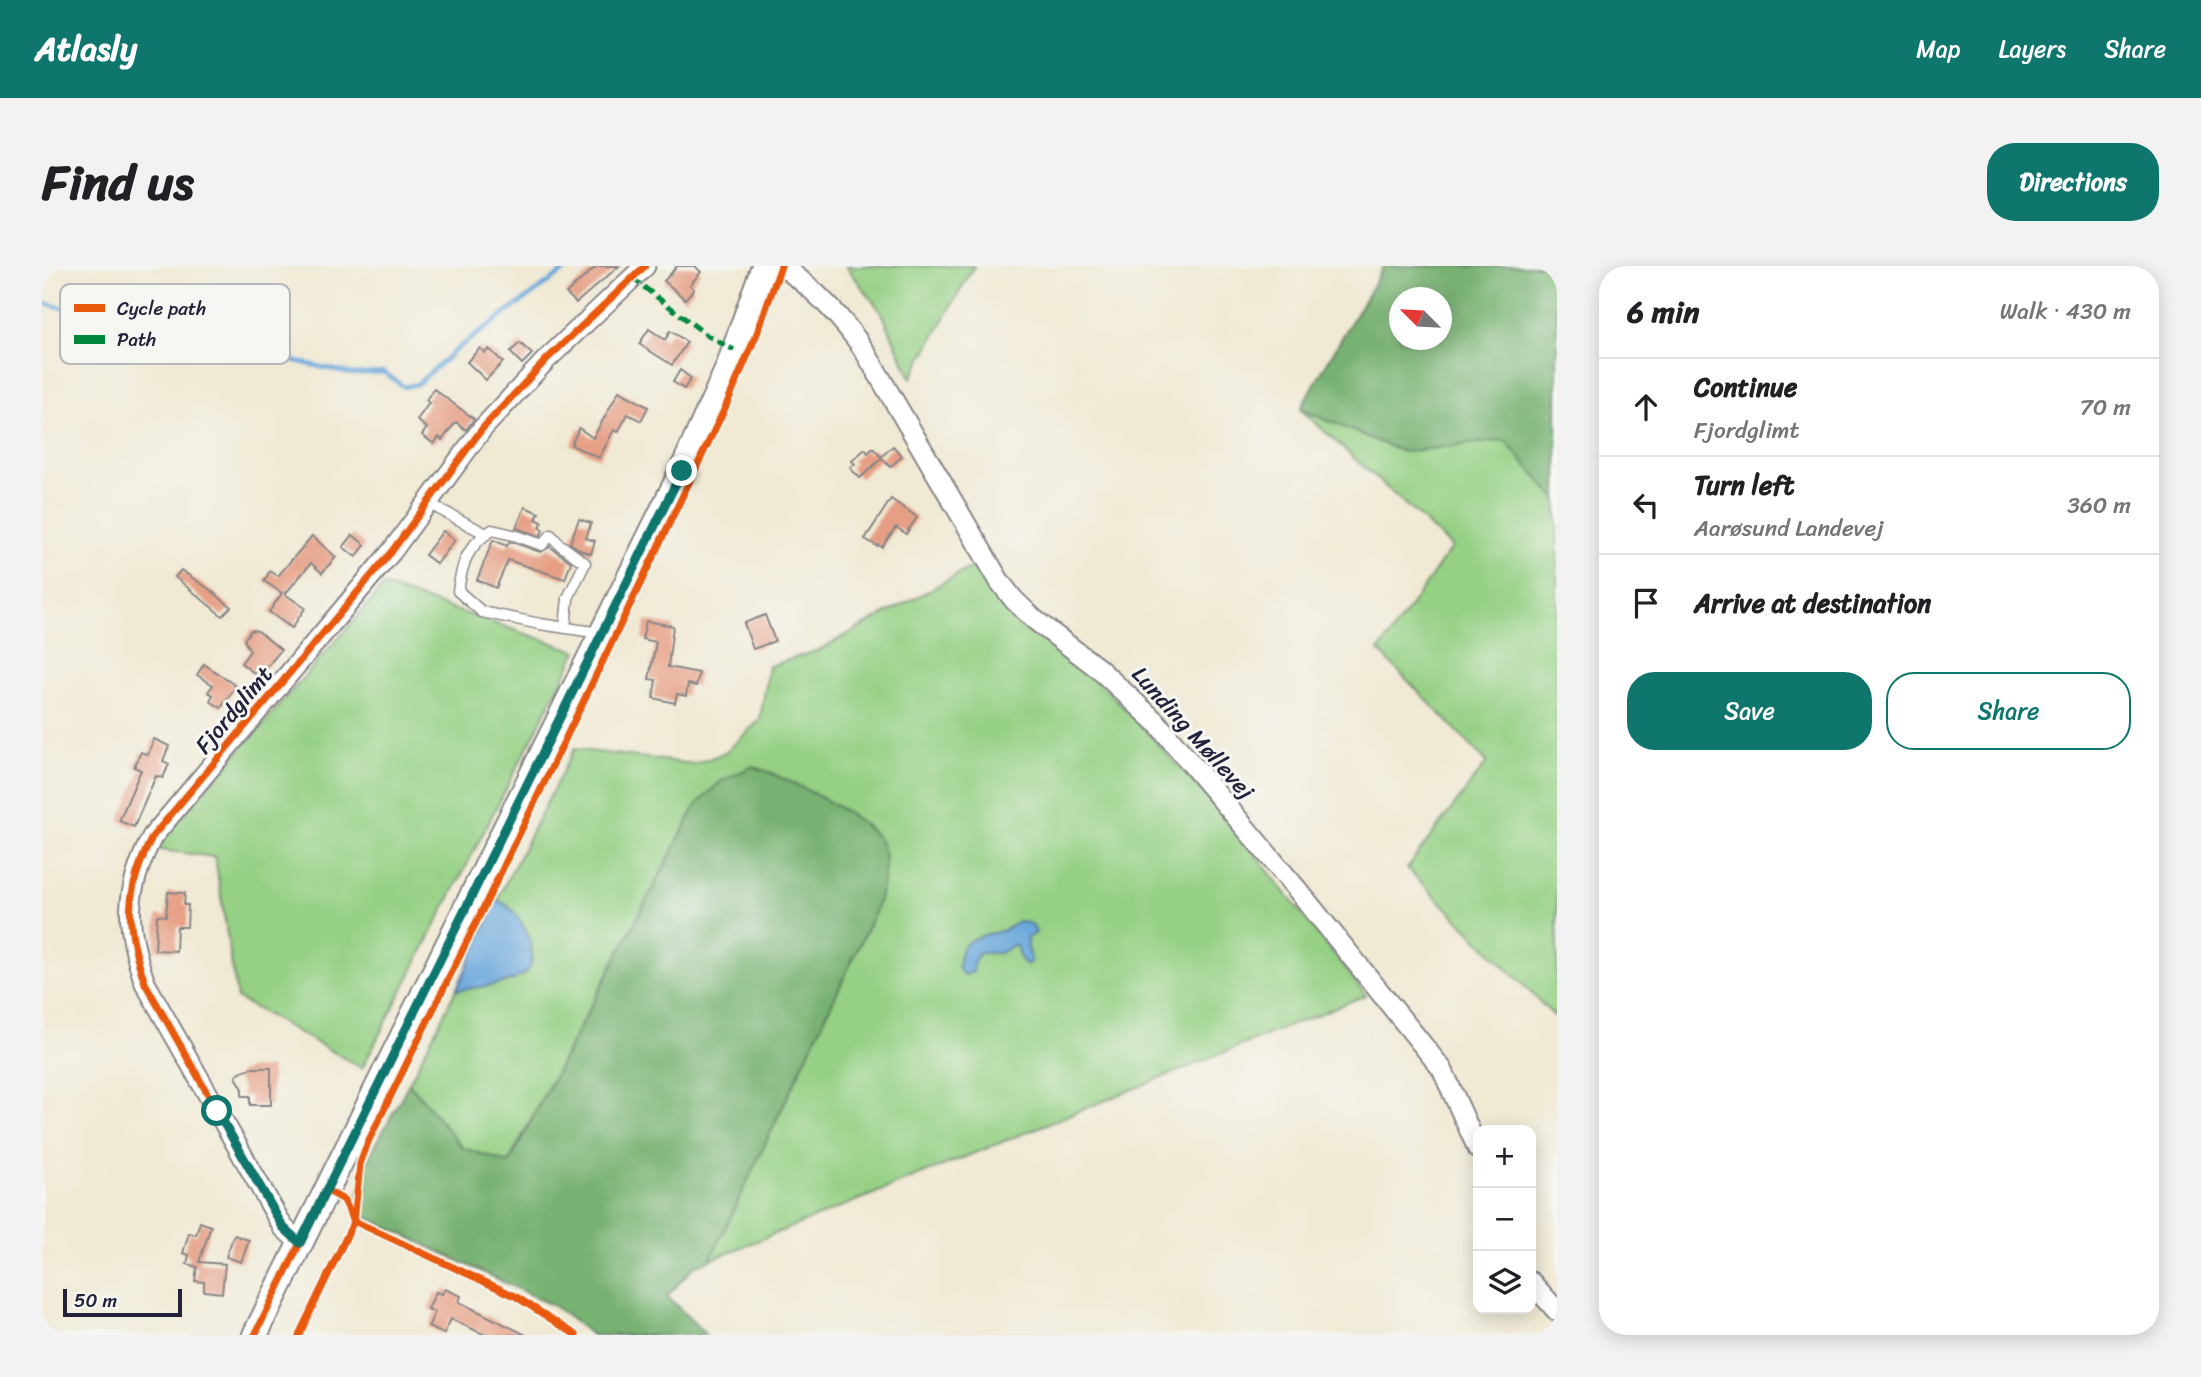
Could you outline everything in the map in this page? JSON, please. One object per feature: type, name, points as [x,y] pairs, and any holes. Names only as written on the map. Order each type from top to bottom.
[{"type":"street","name":"Fjordglimt","points":[[300,1243],[283,1227],[145,984],[133,950],[131,890],[141,860],[152,837],[392,551],[482,429],[546,360],[645,266]]},
{"type":"street","points":[[255,1335],[682,471],[728,368],[764,266]]},
{"type":"street","name":"Lunding Møllevej","points":[[782,266],[826,301],[857,339],[1000,582],[1014,600],[1061,641],[1100,669],[1156,722],[1301,894],[1442,1069],[1473,1138]]},
{"type":"street","points":[[1536,1288],[1557,1311]]},
{"type":"lane","points":[[428,503],[485,534]]},
{"type":"lane","points":[[565,628],[568,598],[585,562],[551,535],[542,545],[492,530],[485,534],[462,563],[458,591],[482,612],[565,628],[601,634]]},
{"type":"green space","points":[[846,266],[974,266],[911,378],[882,313]]},
{"type":"green space","points":[[1384,266],[1557,266],[1557,500],[1505,440],[1403,452],[1300,409]]},
{"type":"green space","points":[[1300,409],[1403,452],[1505,440],[1557,500],[1557,1019],[1407,868],[1487,762],[1379,651],[1452,547]]},
{"type":"green space","points":[[977,564],[993,592],[1023,626],[1088,673],[1111,694],[1221,811],[1366,995],[710,1260],[875,912],[883,861],[881,843],[697,804],[508,1163],[463,1148],[409,1083],[456,990],[514,980],[528,958],[531,950],[529,936],[514,915],[497,900],[574,749],[694,764],[725,753],[760,720],[769,666],[819,650]]},
{"type":"green space","points":[[384,586],[577,651],[362,1068],[237,998],[215,857],[153,849]]},
{"type":"green space","points":[[753,766],[823,798],[860,821],[881,843],[885,868],[875,912],[710,1260],[695,1266],[667,1296],[706,1335],[592,1335],[554,1306],[354,1211],[366,1163],[409,1083],[463,1148],[509,1163],[697,804],[721,781]]},
{"type":"water","points":[[497,900],[510,908],[526,931],[532,958],[530,966],[525,973],[511,980],[456,990]]},
{"type":"water","points":[[1018,921],[1032,924],[1036,933],[1027,938],[1031,962],[1026,965],[1015,944],[1000,953],[980,953],[974,961],[973,972],[964,975],[961,972],[958,967],[959,960],[968,942],[1003,931]]},
{"type":"building","points":[[597,266],[619,266],[576,303],[566,293]]},
{"type":"building","points":[[677,266],[695,266],[701,272],[690,285],[694,289],[685,299],[664,281]]},
{"type":"building","points":[[649,329],[665,340],[670,331],[687,342],[672,365],[639,344]]},
{"type":"building","points":[[520,343],[532,354],[522,364],[510,352]]},
{"type":"building","points":[[480,348],[485,353],[489,349],[503,362],[486,380],[467,362]]},
{"type":"building","points":[[680,370],[691,378],[684,389],[673,382]]},
{"type":"building","points":[[434,389],[474,419],[466,430],[456,422],[442,440],[439,437],[434,444],[422,435],[427,428],[417,420],[429,403],[426,400]]},
{"type":"building","points":[[619,391],[648,407],[641,421],[628,414],[618,432],[614,430],[599,458],[571,445],[579,428],[593,438]]},
{"type":"building","points":[[893,446],[902,456],[890,467],[881,457]]},
{"type":"building","points":[[873,448],[882,458],[860,478],[850,468],[855,464],[852,461],[865,449],[868,453]]},
{"type":"building","points":[[891,499],[917,517],[906,534],[896,527],[882,547],[877,546],[865,539]]},
{"type":"building","points":[[525,507],[539,513],[536,519],[542,522],[540,528],[543,530],[540,536],[516,528]]},
{"type":"building","points":[[579,519],[591,523],[586,538],[595,541],[591,554],[570,543]]},
{"type":"building","points":[[443,531],[455,540],[437,564],[425,555]]},
{"type":"building","points":[[353,535],[365,545],[356,557],[343,547]]},
{"type":"building","points":[[312,536],[336,557],[322,573],[311,563],[285,594],[305,608],[292,628],[269,612],[282,593],[264,581],[270,571],[278,576]]},
{"type":"building","points":[[493,540],[507,546],[509,542],[515,543],[540,552],[550,547],[571,562],[565,579],[508,560],[496,588],[477,580]]},
{"type":"building","points":[[181,570],[231,607],[222,616],[175,577]]},
{"type":"building","points":[[765,615],[775,641],[753,649],[744,623]]},
{"type":"building","points":[[646,621],[673,626],[668,667],[699,673],[696,686],[688,684],[686,696],[677,694],[675,703],[653,698],[656,680],[649,679],[656,642],[642,639]]},
{"type":"building","points":[[251,630],[258,631],[281,650],[259,677],[241,663],[250,651],[244,640]]},
{"type":"building","points":[[204,664],[236,686],[221,708],[210,701],[213,695],[208,692],[213,685],[197,675]]},
{"type":"building","points":[[154,739],[169,746],[163,761],[169,764],[163,778],[156,776],[134,827],[119,821],[141,770],[134,767],[141,752],[148,755]]},
{"type":"building","points":[[168,892],[185,893],[184,905],[188,905],[187,927],[177,927],[176,951],[155,950],[157,915],[166,916]]},
{"type":"building","points":[[251,1068],[271,1068],[271,1105],[250,1105],[250,1096],[242,1096],[242,1087],[236,1077],[240,1072]]},
{"type":"building","points":[[200,1222],[211,1226],[199,1262],[225,1264],[222,1293],[204,1291],[204,1282],[195,1281],[197,1267],[187,1264],[189,1255],[183,1253],[189,1233],[196,1235]]},
{"type":"building","points":[[234,1235],[249,1240],[241,1262],[226,1257]]},
{"type":"building","points":[[445,1289],[461,1296],[459,1302],[526,1335],[485,1335],[451,1319],[444,1334],[428,1327],[435,1312],[428,1309],[436,1292],[442,1294]]},
{"type":"waterway","points":[[290,360],[352,374],[384,372],[404,387],[417,384],[458,348],[571,266]]},
{"type":"waterway","points":[[42,303],[60,307]]},
{"type":"marked path","points":[[632,278],[708,336],[734,350]]},
{"type":"cycle path","points":[[300,1243],[283,1227],[145,983],[131,926],[130,909],[136,875],[152,837],[392,551],[482,429],[546,360],[645,266]]},
{"type":"cycle path","points":[[354,1221],[360,1164],[368,1142],[725,408],[758,331],[781,266]]},
{"type":"cycle path","points":[[255,1335],[326,1190],[344,1200],[354,1221]]},
{"type":"cycle path","points":[[299,1335],[354,1221],[515,1296],[576,1335]]},
{"type":"route","points":[[217,1111],[283,1227],[300,1243],[682,471]]}]
